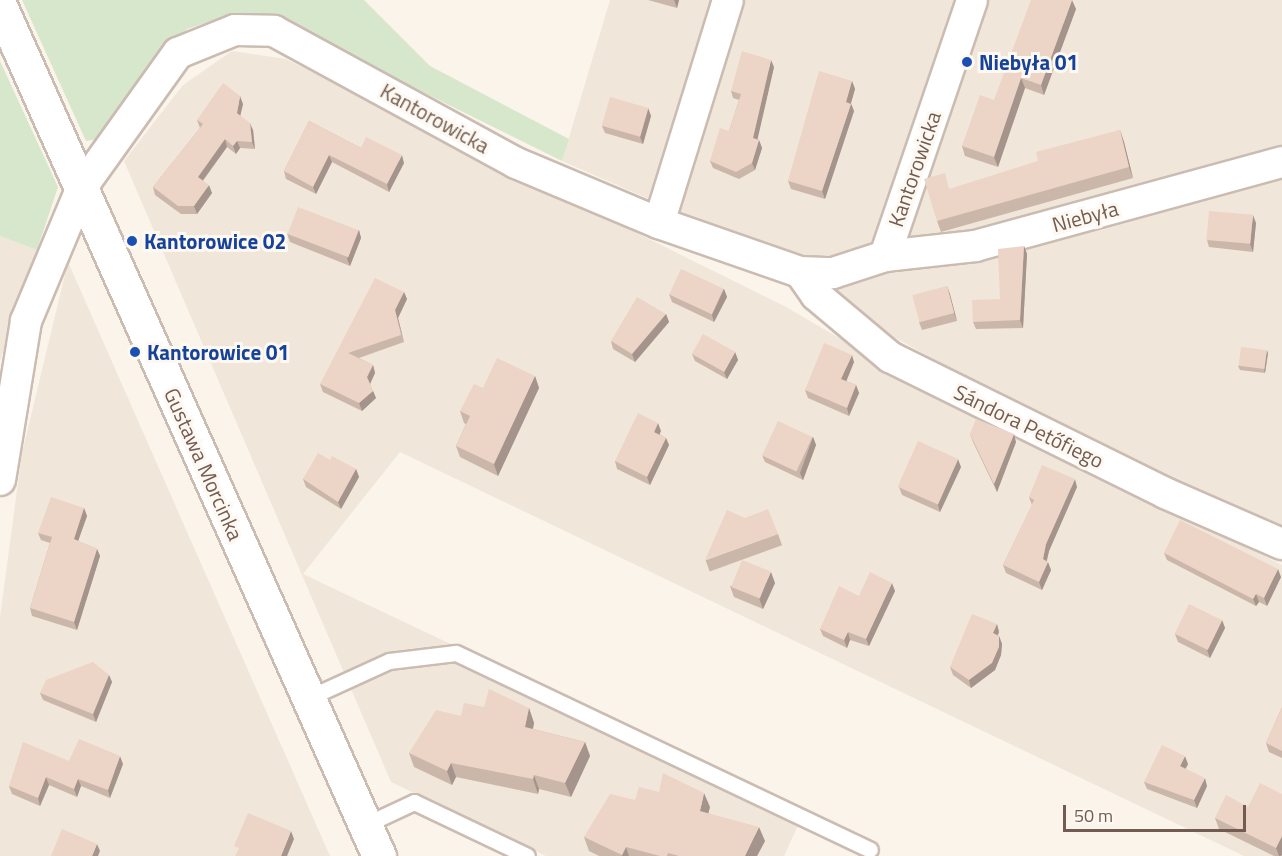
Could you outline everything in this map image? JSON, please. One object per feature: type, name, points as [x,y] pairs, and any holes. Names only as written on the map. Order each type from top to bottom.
[{"type":"street","points":[[659,223],[728,0]]},
{"type":"street","name":"Kantorowicka","points":[[0,480],[26,321],[82,187],[178,53],[235,30],[274,31],[516,163],[659,223],[800,272],[833,273],[885,256],[972,0]]},
{"type":"street","name":"Gustawa Morcinka","points":[[0,6],[308,698],[367,824],[379,856]]},
{"type":"street","name":"Niebyła","points":[[885,256],[975,246],[1282,162]]},
{"type":"street","name":"Sándora Petőfiego","points":[[800,272],[816,295],[890,357],[1165,494],[1279,534]]},
{"type":"lane","points":[[308,698],[389,661],[456,653],[870,850]]},
{"type":"lane","points":[[367,824],[414,802],[527,856]]},
{"type":"shaded area","points":[[610,0],[1282,0],[1282,534],[1000,396],[829,301],[766,250],[562,161]]},
{"type":"shaded area","points":[[232,51],[286,59],[786,307],[894,370],[1282,565],[1282,856],[1244,856],[400,452],[303,574],[804,812],[784,856],[546,856],[391,782],[124,161],[183,85]]},
{"type":"shaded area","points":[[0,236],[37,250],[0,361]]},
{"type":"shaded area","points":[[68,262],[330,856],[0,856],[0,617],[22,453]]},
{"type":"green space","points":[[22,0],[364,0],[430,66],[569,139],[562,161],[265,14],[226,16],[187,29],[98,139],[86,141]]},
{"type":"green space","points":[[0,61],[58,187],[37,250],[0,236]]},
{"type":"building","points":[[1031,0],[1072,0],[1041,85],[1021,78],[994,157],[962,146],[980,95],[994,100]]},
{"type":"building","points":[[742,51],[771,60],[753,138],[759,140],[752,163],[736,172],[710,161],[720,128],[729,131],[741,94],[731,91]]},
{"type":"building","points":[[819,71],[852,81],[846,102],[851,104],[822,191],[788,181]]},
{"type":"building","points":[[223,83],[240,96],[237,113],[250,123],[252,142],[237,141],[233,146],[225,139],[198,177],[209,185],[194,206],[178,206],[153,187],[203,124],[197,120]]},
{"type":"building","points":[[610,97],[648,108],[640,137],[602,126]]},
{"type":"building","points":[[309,121],[361,148],[366,137],[402,155],[387,184],[329,155],[313,187],[284,171]]},
{"type":"building","points":[[1120,130],[1129,167],[937,221],[924,179],[945,173],[949,189],[1038,161],[1036,152]]},
{"type":"building","points":[[298,207],[359,230],[348,257],[288,234]]},
{"type":"building","points":[[1209,211],[1253,215],[1250,244],[1206,240]]},
{"type":"building","points":[[1024,246],[1020,320],[973,322],[972,300],[1000,299],[998,249]]},
{"type":"building","points":[[681,269],[724,289],[712,314],[669,294]]},
{"type":"building","points":[[375,278],[404,292],[395,310],[401,335],[348,353],[373,365],[367,377],[373,391],[359,403],[320,384]]},
{"type":"building","points":[[947,286],[954,313],[919,322],[912,295]]},
{"type":"building","points":[[637,297],[666,314],[632,354],[611,341]]},
{"type":"building","points":[[703,334],[735,352],[724,372],[692,354]]},
{"type":"building","points":[[824,343],[852,355],[841,379],[856,385],[847,408],[805,390]]},
{"type":"building","points":[[1241,347],[1267,350],[1264,369],[1239,366]]},
{"type":"building","points":[[497,358],[535,376],[494,464],[456,446],[470,416],[460,411],[474,384],[483,388]]},
{"type":"building","points":[[638,413],[658,423],[654,432],[666,438],[647,477],[615,461]]},
{"type":"building","points":[[976,419],[1014,434],[994,484],[970,434]]},
{"type":"building","points":[[778,421],[812,437],[796,471],[762,455]]},
{"type":"building","points":[[918,441],[958,459],[938,505],[898,487]]},
{"type":"building","points":[[318,453],[330,460],[332,456],[356,469],[338,502],[303,479]]},
{"type":"building","points":[[1042,465],[1075,479],[1046,544],[1043,559],[1048,562],[1039,582],[1003,565],[1034,500],[1029,497]]},
{"type":"building","points":[[51,497],[84,508],[74,539],[97,549],[74,622],[30,608],[52,537],[38,533]]},
{"type":"building","points":[[768,509],[778,534],[705,560],[727,510],[745,518]]},
{"type":"building","points":[[1180,520],[1278,569],[1264,598],[1256,594],[1253,599],[1164,553]]},
{"type":"building","points":[[742,560],[771,572],[760,599],[731,587]]},
{"type":"building","points":[[870,572],[892,583],[866,639],[848,632],[844,640],[820,629],[839,586],[859,596]]},
{"type":"building","points":[[1189,604],[1222,620],[1208,650],[1175,634]]},
{"type":"building","points":[[972,614],[997,624],[993,633],[999,636],[999,647],[992,663],[969,680],[950,667]]},
{"type":"building","points":[[93,662],[109,675],[93,714],[40,693],[46,680]]},
{"type":"building","points":[[489,689],[529,708],[525,727],[585,742],[565,783],[534,775],[533,779],[451,763],[447,771],[409,753],[436,710],[461,716],[464,703],[484,707]]},
{"type":"building","points":[[1282,707],[1282,751],[1266,743]]},
{"type":"building","points":[[79,739],[120,756],[108,790],[78,779],[74,789],[46,777],[38,798],[9,786],[23,742],[69,761]]},
{"type":"building","points":[[1162,745],[1185,756],[1180,766],[1205,778],[1194,800],[1144,782]]},
{"type":"building","points":[[663,773],[704,793],[700,811],[759,827],[745,856],[679,856],[668,853],[667,856],[660,856],[626,847],[622,855],[584,837],[610,794],[635,800],[639,787],[659,792]]},
{"type":"building","points":[[1260,783],[1282,794],[1282,836],[1276,848],[1215,818],[1226,795],[1248,807]]},
{"type":"building","points":[[248,813],[291,831],[281,856],[235,856],[239,848],[234,846]]},
{"type":"building","points":[[62,829],[97,844],[92,856],[51,856]]},
{"type":"place","name":"Niebyła 01","points":[[967,62]]},
{"type":"place","name":"Kantorowice 02","points":[[132,241]]},
{"type":"place","name":"Kantorowice 01","points":[[135,352]]}]
